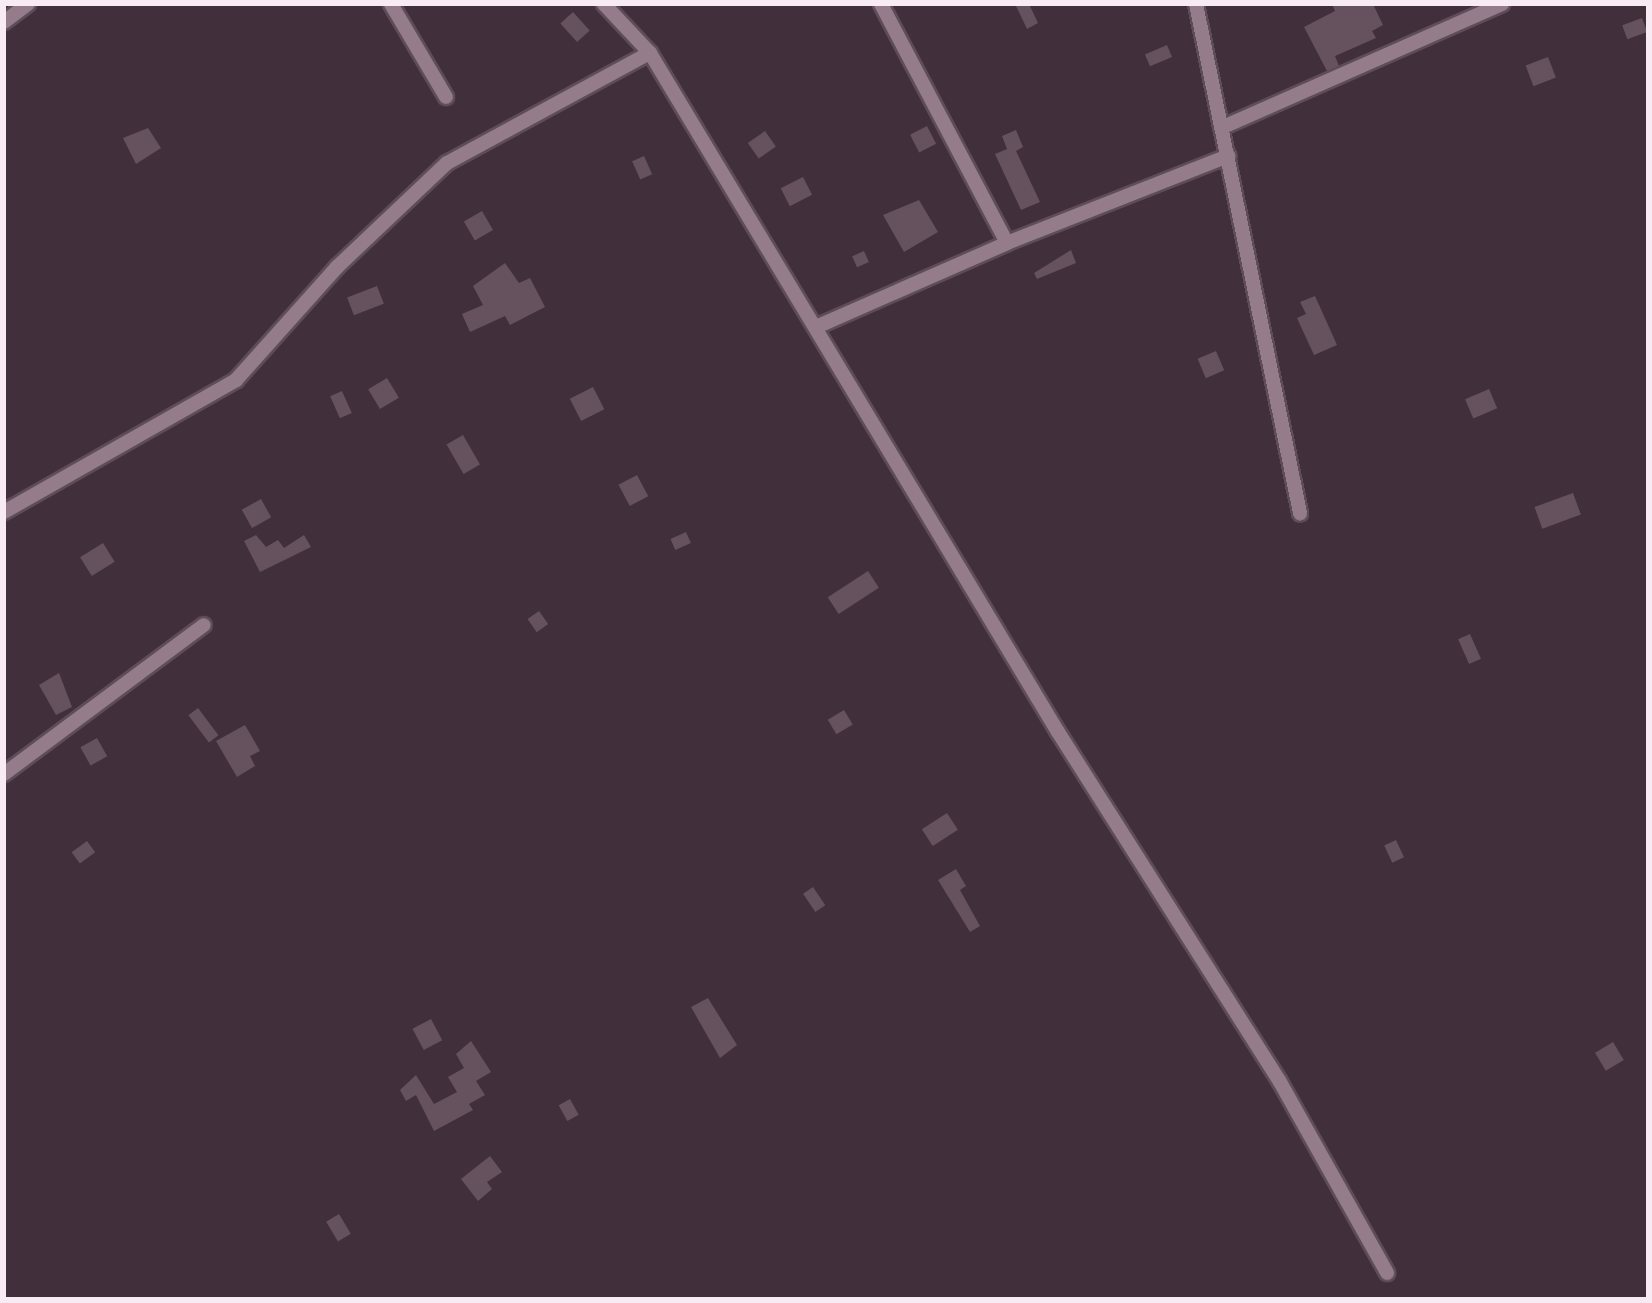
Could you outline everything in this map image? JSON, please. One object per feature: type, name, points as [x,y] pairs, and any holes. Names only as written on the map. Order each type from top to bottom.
[{"type":"street","points":[[4,22],[28,4]]},
{"type":"street","points":[[391,4],[446,96]]},
{"type":"street","points":[[604,4],[650,53],[1058,732],[1280,1082],[1387,1273]]},
{"type":"street","points":[[881,4],[1007,243]]},
{"type":"street","points":[[1196,4],[1223,127],[1300,513]]},
{"type":"street","points":[[1223,127],[1502,4]]},
{"type":"street","points":[[4,512],[236,380],[337,267],[447,163],[650,53]]},
{"type":"street","points":[[816,327],[1007,243],[1228,156]]},
{"type":"street","points":[[4,774],[204,625]]},
{"type":"building","points":[[1015,4],[1029,4],[1038,23],[1027,29]]},
{"type":"building","points":[[1332,4],[1373,4],[1383,25],[1372,31],[1376,38],[1335,56],[1339,66],[1327,71],[1304,27],[1335,11]]},
{"type":"building","points":[[573,12],[590,31],[577,42],[560,23]]},
{"type":"building","points":[[1642,18],[1647,32],[1627,39],[1622,25]]},
{"type":"building","points":[[1167,45],[1172,57],[1150,66],[1145,54]]},
{"type":"building","points":[[1548,57],[1556,78],[1533,86],[1526,66]]},
{"type":"building","points":[[927,126],[936,144],[919,152],[910,135]]},
{"type":"building","points":[[148,128],[161,148],[136,164],[123,138]]},
{"type":"building","points":[[1016,130],[1023,147],[1016,151],[1040,202],[1021,210],[995,154],[1007,149],[1002,136]]},
{"type":"building","points":[[765,131],[776,147],[759,159],[748,143]]},
{"type":"building","points":[[644,156],[652,174],[640,180],[632,161]]},
{"type":"building","points":[[803,177],[812,195],[790,206],[781,188]]},
{"type":"building","points":[[919,200],[938,232],[904,252],[883,215]]},
{"type":"building","points":[[482,211],[493,230],[475,241],[464,222]]},
{"type":"building","points":[[1071,250],[1076,263],[1037,279],[1034,273]]},
{"type":"building","points":[[864,251],[869,262],[857,267],[852,256]]},
{"type":"building","points":[[505,263],[519,283],[530,278],[545,307],[510,325],[505,316],[470,332],[462,314],[483,305],[473,286]]},
{"type":"building","points":[[377,286],[384,304],[354,315],[347,297]]},
{"type":"building","points":[[1315,296],[1337,345],[1314,355],[1297,318],[1306,314],[1300,302]]},
{"type":"building","points":[[1216,351],[1224,370],[1206,378],[1198,359]]},
{"type":"building","points":[[387,378],[399,398],[380,409],[368,389]]},
{"type":"building","points":[[593,387],[604,409],[581,421],[570,399]]},
{"type":"building","points":[[1489,389],[1497,408],[1473,418],[1465,399]]},
{"type":"building","points":[[342,391],[352,413],[340,418],[330,396]]},
{"type":"building","points":[[463,435],[480,464],[464,474],[447,444]]},
{"type":"building","points":[[637,475],[648,496],[630,506],[618,485]]},
{"type":"building","points":[[1573,493],[1581,515],[1542,529],[1534,507]]},
{"type":"building","points":[[261,499],[271,517],[252,528],[242,510]]},
{"type":"building","points":[[686,532],[691,543],[675,550],[670,539]]},
{"type":"building","points":[[256,535],[266,547],[278,540],[284,548],[304,535],[311,547],[260,572],[244,541]]},
{"type":"building","points":[[103,543],[115,562],[92,576],[80,557]]},
{"type":"building","points":[[868,571],[879,588],[839,614],[828,597]]},
{"type":"building","points":[[539,611],[548,624],[537,632],[528,619]]},
{"type":"building","points":[[1470,634],[1481,659],[1469,664],[1458,639]]},
{"type":"building","points":[[59,673],[72,707],[56,715],[39,685]]},
{"type":"building","points":[[198,708],[218,735],[209,742],[188,715]]},
{"type":"building","points":[[844,710],[853,725],[836,734],[828,720]]},
{"type":"building","points":[[245,725],[260,751],[250,756],[255,766],[237,777],[216,741]]},
{"type":"building","points":[[97,738],[107,756],[91,766],[80,747]]},
{"type":"building","points":[[947,813],[958,830],[933,846],[922,829]]},
{"type":"building","points":[[1396,840],[1404,857],[1392,863],[1384,845]]},
{"type":"building","points":[[87,841],[95,852],[80,863],[72,852]]},
{"type":"building","points":[[956,869],[966,886],[960,890],[980,926],[970,932],[938,880]]},
{"type":"building","points":[[813,887],[825,905],[815,912],[803,894]]},
{"type":"building","points":[[708,998],[737,1045],[720,1058],[691,1007]]},
{"type":"building","points":[[431,1019],[442,1040],[424,1050],[412,1029]]},
{"type":"building","points":[[471,1041],[491,1072],[476,1081],[485,1095],[469,1104],[473,1110],[434,1131],[416,1095],[406,1101],[400,1090],[416,1075],[434,1104],[457,1092],[448,1077],[464,1068],[456,1054]]},
{"type":"building","points":[[1613,1042],[1624,1060],[1606,1071],[1595,1053]]},
{"type":"building","points":[[570,1099],[579,1115],[567,1121],[559,1105]]},
{"type":"building","points":[[490,1156],[502,1172],[487,1182],[492,1189],[478,1201],[461,1179]]},
{"type":"building","points":[[339,1214],[351,1234],[338,1241],[326,1222]]}]
